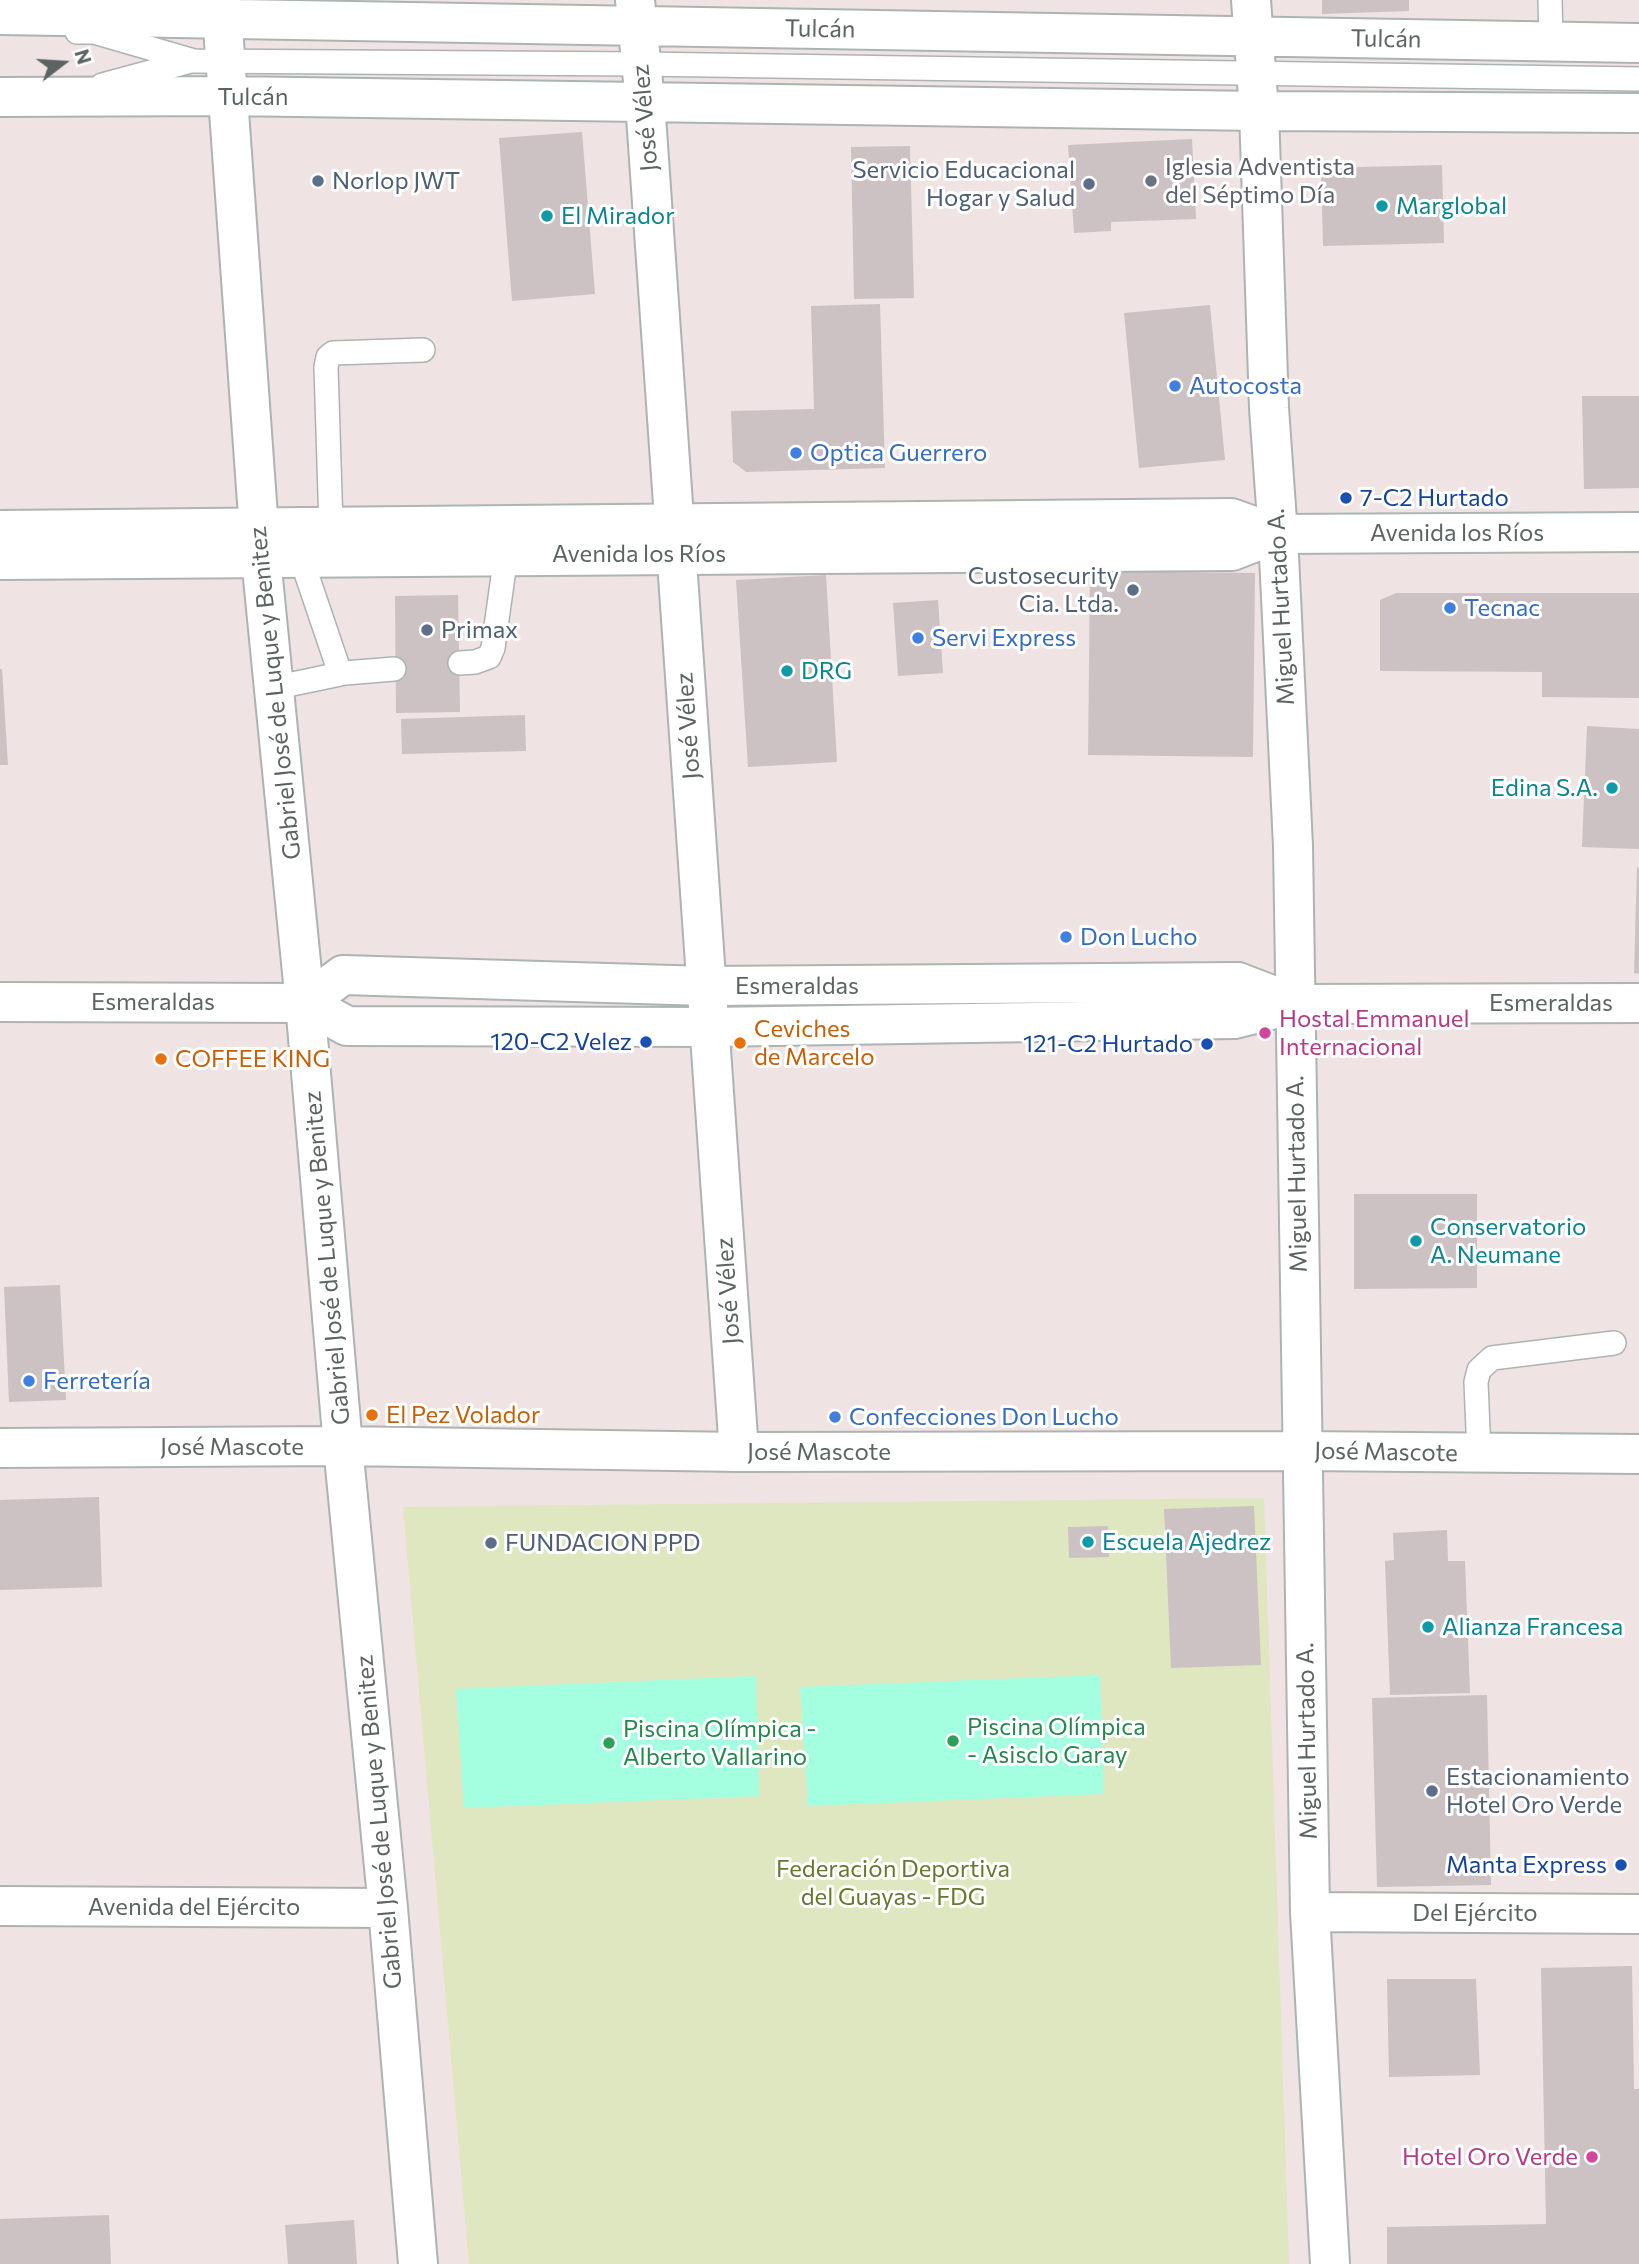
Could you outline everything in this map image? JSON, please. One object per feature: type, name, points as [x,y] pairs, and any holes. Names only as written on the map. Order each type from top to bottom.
[{"type":"street","name":"Tulcán","points":[[0,15],[222,9],[1252,18],[1551,41],[1639,43]]},
{"type":"street","name":"Gabriel José de Luque y Benitez","points":[[222,9],[216,73],[305,1003],[418,2264]]},
{"type":"street","name":"José Vélez","points":[[636,13],[645,102],[739,1452]]},
{"type":"street","name":"Miguel Hurtado A.","points":[[1252,18],[1258,93],[1269,408],[1293,846],[1310,1912],[1331,2264]]},
{"type":"street","name":"Tulcán","points":[[0,97],[216,73],[645,102],[1258,93],[1639,113]]},
{"type":"street","name":"Avenida los Ríos","points":[[0,560],[259,543],[331,527],[675,539],[1232,551],[1277,535],[1639,532]]},
{"type":"street","name":"Avenida los Ríos","points":[[0,530],[259,543],[301,558],[506,555],[675,539]]},
{"type":"street","name":"Esmeraldas","points":[[305,1003],[342,975],[706,986],[1238,982],[1295,1004]]},
{"type":"street","name":"Esmeraldas","points":[[0,1002],[305,1003],[347,1026],[709,1027],[1234,1019],[1295,1004],[1639,1003]]},
{"type":"street","name":"José Mascote","points":[[0,1448],[343,1446],[739,1452],[1301,1451],[1639,1454]]},
{"type":"street","name":"Avenida del Ejército","points":[[0,1906],[388,1908]]},
{"type":"street","name":"Del Ejército","points":[[1310,1912],[1639,1914]]},
{"type":"lane","points":[[1550,0],[1551,41]]},
{"type":"lane","points":[[0,32],[94,32],[216,73]]},
{"type":"lane","points":[[0,85],[95,87],[216,73],[641,64],[1258,93],[1639,79]]},
{"type":"lane","points":[[331,527],[326,367],[328,358],[333,353],[423,349]]},
{"type":"lane","points":[[460,663],[489,657],[493,648],[506,555]]},
{"type":"lane","points":[[301,558],[338,667],[345,673]]},
{"type":"lane","points":[[273,688],[345,673],[394,669]]},
{"type":"lane","points":[[1479,1454],[1476,1382],[1479,1370],[1492,1358],[1614,1343]]},
{"type":"green space","name":"Federación Deportiva del Guayas - FDG","points":[[1264,1498],[1289,2264],[469,2264],[403,1507]]},
{"type":"shaded area","name":"Piscina Olímpica - Asisclo Garay","points":[[1100,1675],[1104,1794],[808,1806],[800,1687]]},
{"type":"shaded area","name":"Piscina Olímpica - Alberto Vallarino","points":[[756,1676],[759,1796],[464,1808],[456,1689]]},
{"type":"building","points":[[1322,0],[1409,0],[1409,11],[1322,14]]},
{"type":"building","name":"El Mirador","points":[[582,132],[595,294],[512,301],[499,138]]},
{"type":"building","name":"Iglesia Adventista del Séptimo Día","points":[[1192,139],[1196,219],[1111,222],[1111,231],[1074,233],[1068,145]]},
{"type":"building","points":[[910,146],[914,298],[854,299],[851,147]]},
{"type":"building","name":"Marglobal","points":[[1442,165],[1444,243],[1323,246],[1321,168]]},
{"type":"building","points":[[880,304],[885,468],[746,472],[733,462],[731,411],[814,409],[811,306]]},
{"type":"building","name":"Autocosta","points":[[1210,305],[1225,460],[1139,468],[1124,313]]},
{"type":"building","points":[[1582,396],[1639,396],[1639,488],[1584,489]]},
{"type":"building","points":[[1090,571],[1255,573],[1253,757],[1088,755]]},
{"type":"building","name":"DRG","points":[[826,575],[837,762],[748,767],[736,580]]},
{"type":"building","points":[[1396,593],[1639,593],[1639,698],[1542,697],[1542,672],[1380,671],[1380,600]]},
{"type":"building","name":"Primax","points":[[458,595],[460,712],[396,713],[395,596]]},
{"type":"building","name":"Servi Express","points":[[938,600],[943,673],[898,676],[893,603]]},
{"type":"building","points":[[2,669],[8,765],[0,765]]},
{"type":"building","points":[[525,715],[526,751],[402,754],[401,719]]},
{"type":"building","name":"Edina S.A.","points":[[1587,726],[1639,729],[1639,849],[1582,847]]},
{"type":"building","points":[[1637,867],[1639,868],[1639,974],[1634,973]]},
{"type":"building","name":"Conservatorio A. Neumane","points":[[1354,1194],[1477,1194],[1477,1288],[1354,1289]]},
{"type":"building","points":[[60,1285],[66,1400],[9,1402],[4,1287]]},
{"type":"building","points":[[99,1497],[102,1587],[0,1590],[0,1500]]},
{"type":"building","points":[[1254,1506],[1261,1665],[1171,1668],[1164,1509]]},
{"type":"building","name":"Escuela Ajedrez","points":[[1108,1526],[1109,1557],[1069,1558],[1068,1527]]},
{"type":"building","name":"Alianza Francesa","points":[[1447,1530],[1448,1561],[1465,1561],[1470,1693],[1390,1695],[1385,1561],[1394,1560],[1393,1533]]},
{"type":"building","name":"Estacionamiento Hotel Oro Verde","points":[[1487,1695],[1491,1885],[1377,1887],[1372,1698]]},
{"type":"building","name":"Hotel Oro Verde","points":[[1632,1966],[1634,2089],[1639,2089],[1639,2264],[1387,2264],[1387,2227],[1546,2224],[1541,1968]]},
{"type":"building","points":[[1387,1979],[1476,1979],[1480,2075],[1389,2077]]},
{"type":"building","points":[[109,2215],[111,2264],[0,2264],[0,2219]]},
{"type":"building","points":[[354,2220],[357,2264],[288,2264],[285,2225]]},
{"type":"place","name":"Norlop JWT","points":[[318,181]]},
{"type":"place","name":"Iglesia Adventista del Séptimo Día","points":[[1151,181]]},
{"type":"place","name":"Servicio Educacional Hogar y Salud","points":[[1089,184]]},
{"type":"place","name":"Marglobal","points":[[1382,206]]},
{"type":"place","name":"El Mirador","points":[[547,216]]},
{"type":"place","name":"Autocosta","points":[[1175,386]]},
{"type":"place","name":"Optica Guerrero","points":[[796,453]]},
{"type":"place","name":"7-C2 Hurtado","points":[[1346,498]]},
{"type":"place","name":"Custosecurity Cia. Ltda.","points":[[1133,590]]},
{"type":"place","name":"Tecnac","points":[[1450,608]]},
{"type":"place","name":"Primax","points":[[427,630]]},
{"type":"place","name":"Servi Express","points":[[918,638]]},
{"type":"place","name":"DRG","points":[[787,671]]},
{"type":"place","name":"Edina S.A.","points":[[1612,788]]},
{"type":"place","name":"Don Lucho","points":[[1066,937]]},
{"type":"place","name":"Hostal Emmanuel Internacional","points":[[1265,1033]]},
{"type":"place","name":"120-C2 Velez","points":[[646,1042]]},
{"type":"place","name":"Ceviches de Marcelo","points":[[740,1043]]},
{"type":"place","name":"121-C2 Hurtado","points":[[1207,1044]]},
{"type":"place","name":"COFFEE KING","points":[[161,1059]]},
{"type":"place","name":"Conservatorio A. Neumane","points":[[1416,1241]]},
{"type":"place","name":"Ferretería","points":[[29,1381]]},
{"type":"place","name":"El Pez Volador","points":[[372,1415]]},
{"type":"place","name":"Confecciones Don Lucho","points":[[835,1417]]},
{"type":"place","name":"Escuela Ajedrez","points":[[1088,1542]]},
{"type":"place","name":"FUNDACION PPD","points":[[491,1543]]},
{"type":"place","name":"Alianza Francesa","points":[[1428,1627]]},
{"type":"place","name":"Piscina Olímpica - Asisclo Garay","points":[[953,1741]]},
{"type":"place","name":"Piscina Olímpica - Alberto Vallarino","points":[[609,1743]]},
{"type":"place","name":"Estacionamiento Hotel Oro Verde","points":[[1432,1791]]},
{"type":"place","name":"Manta Express","points":[[1621,1865]]},
{"type":"place","name":"Hotel Oro Verde","points":[[1592,2157]]}]
